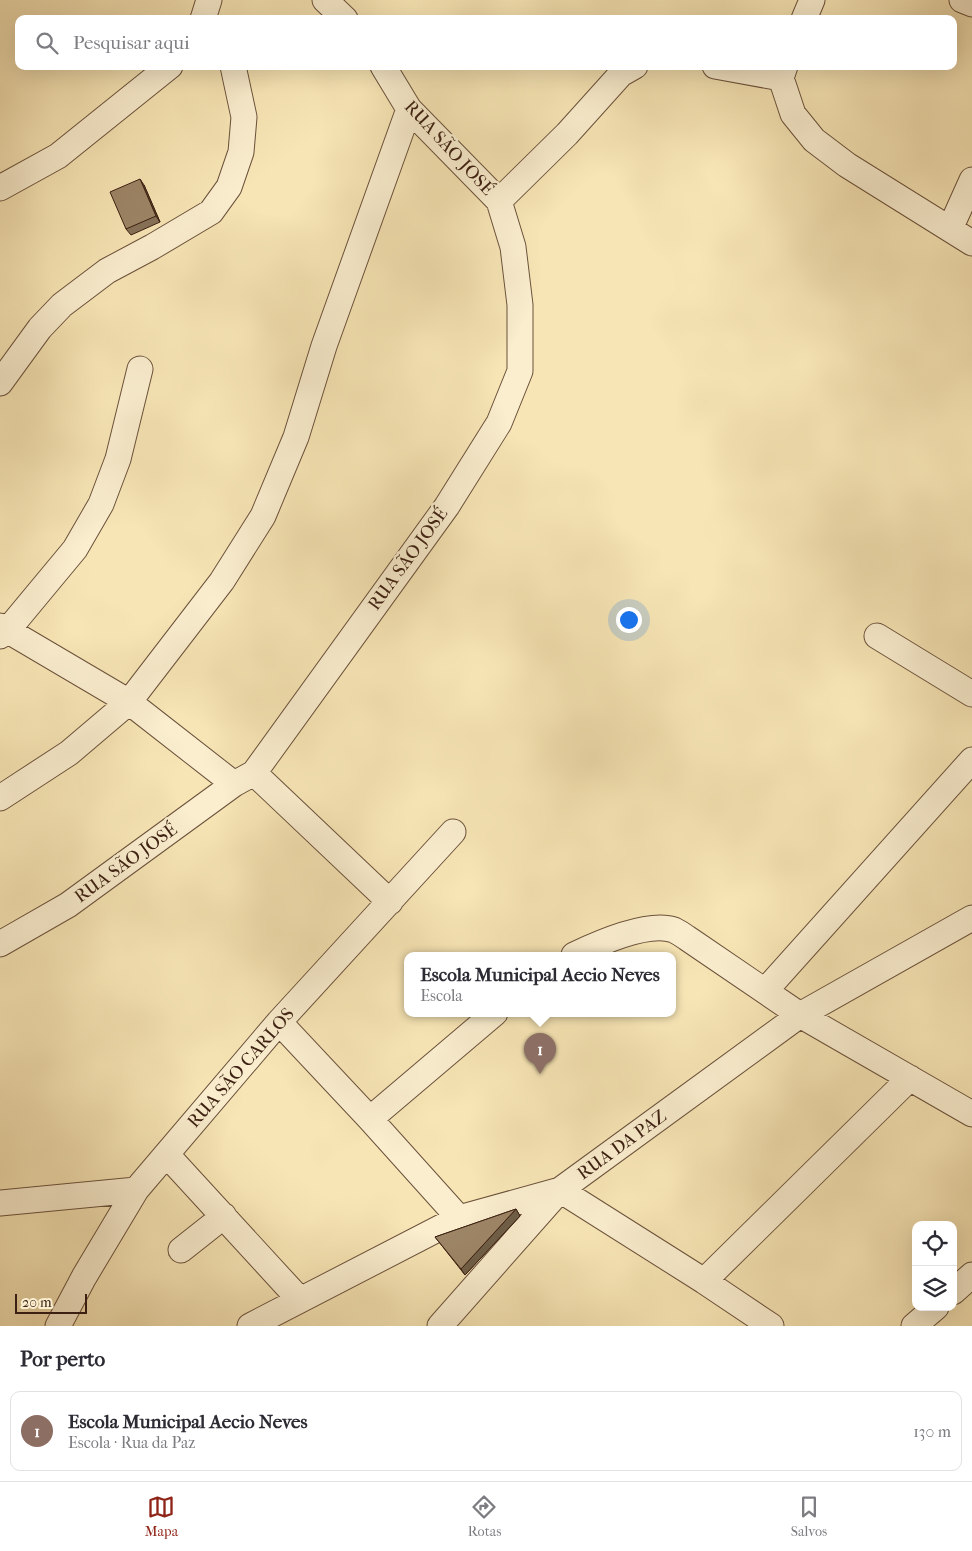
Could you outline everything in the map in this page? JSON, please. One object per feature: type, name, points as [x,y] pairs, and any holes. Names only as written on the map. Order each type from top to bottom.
[{"type":"street","points":[[204,15],[209,0]]},
{"type":"street","points":[[216,0],[221,15]]},
{"type":"street","points":[[324,0],[341,15]]},
{"type":"street","points":[[806,15],[812,0]]},
{"type":"street","points":[[962,0],[972,4]]},
{"type":"street","points":[[0,188],[58,156],[165,70]]},
{"type":"street","points":[[2,378],[40,328],[62,305],[107,271],[152,247],[210,212],[229,186],[241,152],[244,117],[234,70]]},
{"type":"street","name":"RUA SÃO JOSÉ","points":[[0,944],[68,905],[244,778],[447,506],[499,423],[520,370],[520,306],[513,247],[498,201],[409,109],[385,70]]},
{"type":"street","points":[[498,201],[567,134],[620,74],[628,70]]},
{"type":"street","points":[[760,70],[783,72],[793,114],[814,140],[848,165],[972,243]]},
{"type":"street","points":[[0,798],[68,753],[129,702],[222,581],[262,516],[296,437],[324,346],[409,109]]},
{"type":"street","points":[[950,229],[972,180]]},
{"type":"street","points":[[140,369],[118,459],[101,504],[75,549],[2,631],[129,702],[244,778],[390,902]]},
{"type":"street","points":[[877,636],[972,694]]},
{"type":"street","points":[[765,991],[972,760]]},
{"type":"street","name":"RUA SÃO CARLOS","points":[[58,1326],[136,1190],[279,1022],[453,832]]},
{"type":"street","name":"RUA DA PAZ","points":[[250,1326],[459,1218],[560,1190],[800,1015],[972,918]]},
{"type":"street","points":[[580,952],[636,931],[660,928],[673,930],[800,1015],[972,1114]]},
{"type":"street","points":[[370,1119],[489,1017]]},
{"type":"street","points":[[279,1022],[459,1218]]},
{"type":"street","points":[[704,1281],[910,1078]]},
{"type":"street","points":[[167,1155],[300,1300]]},
{"type":"street","points":[[0,1203],[136,1190]]},
{"type":"street","points":[[445,1324],[560,1190],[704,1281],[771,1326]]},
{"type":"street","points":[[181,1250],[224,1216]]},
{"type":"street","points":[[957,1289],[972,1276]]},
{"type":"street","points":[[914,1326],[931,1311]]},
{"type":"building","points":[[140,179],[156,216],[126,229],[110,192]]},
{"type":"building","points":[[516,1209],[461,1269],[435,1237]]},
{"type":"place","name":"Escola Municipal Aecio Neves","points":[[540,1074]]}]
